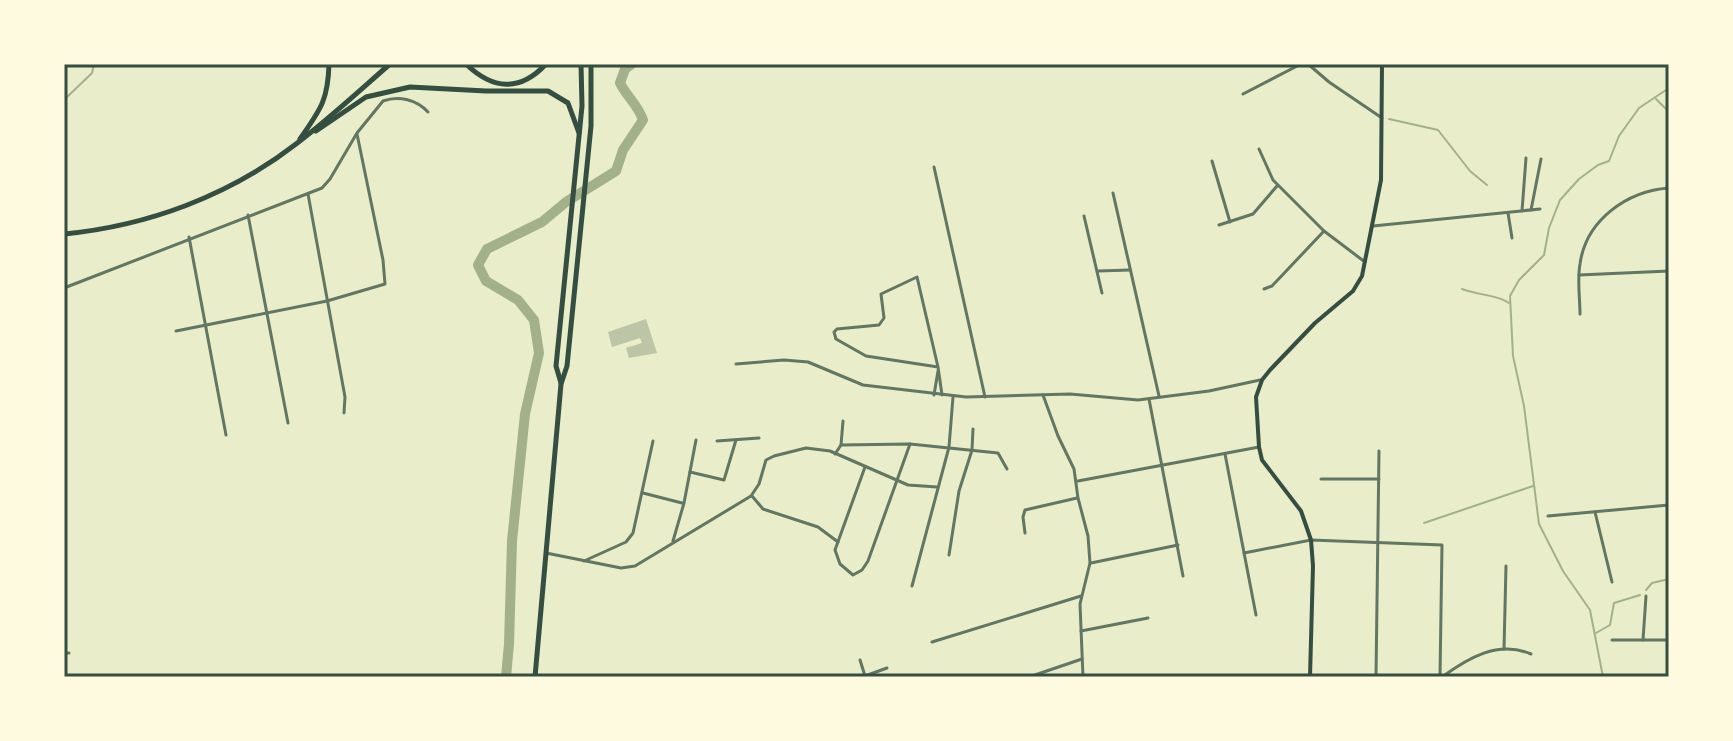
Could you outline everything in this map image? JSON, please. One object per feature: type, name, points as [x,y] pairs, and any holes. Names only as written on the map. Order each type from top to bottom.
[{"type":"main road","points":[[295,145],[323,105],[329,64]]},
{"type":"main road","points":[[295,145],[390,64]]},
{"type":"main road","points":[[466,64],[491,82],[511,85],[526,81],[546,64]]},
{"type":"main road","points":[[561,384],[556,366],[582,106],[581,64]]},
{"type":"main road","points":[[535,677],[561,384],[567,366],[591,126],[591,64]]},
{"type":"main road","points":[[1310,677],[1311,540],[1301,511],[1265,466],[1259,447],[1255,406],[1262,380],[1294,344],[1353,291],[1362,276],[1381,180],[1382,64]]},
{"type":"main road","points":[[64,234],[144,221],[202,200],[295,145],[366,97],[410,87],[548,91],[568,103],[579,133]]},
{"type":"street","points":[[1243,94],[1301,64]]},
{"type":"street","points":[[1308,64],[1382,118]]},
{"type":"street","points":[[64,288],[322,188],[357,133],[383,101],[402,98],[419,104],[428,112]]},
{"type":"street","points":[[176,331],[327,301],[385,284],[383,260],[357,133]]},
{"type":"street","points":[[1259,149],[1271,177],[1278,185],[1324,231],[1365,262]]},
{"type":"street","points":[[1522,211],[1526,158]]},
{"type":"street","points":[[1531,210],[1541,159]]},
{"type":"street","points":[[1212,161],[1230,222]]},
{"type":"street","points":[[934,167],[985,398]]},
{"type":"street","points":[[1219,225],[1253,214],[1278,185]]},
{"type":"street","points":[[1580,314],[1580,260],[1587,241],[1605,216],[1620,203],[1637,195],[1669,188]]},
{"type":"street","points":[[1113,193],[1159,398]]},
{"type":"street","points":[[308,194],[345,397],[344,413]]},
{"type":"street","points":[[1373,226],[1540,209]]},
{"type":"street","points":[[1508,213],[1512,238]]},
{"type":"street","points":[[248,215],[288,423]]},
{"type":"street","points":[[1084,216],[1102,293]]},
{"type":"street","points":[[1264,289],[1272,286],[1324,231]]},
{"type":"street","points":[[189,237],[226,435]]},
{"type":"street","points":[[1097,271],[1130,270]]},
{"type":"street","points":[[1579,275],[1669,271]]},
{"type":"street","points":[[938,367],[866,356],[836,339],[834,332],[837,329],[879,325],[884,318],[881,294],[917,277],[938,367],[942,395]]},
{"type":"street","points":[[736,364],[784,360],[808,362],[863,385],[934,395],[985,398],[1070,394],[1121,400],[1149,399],[1262,380]]},
{"type":"street","points":[[934,395],[938,367]]},
{"type":"street","points":[[1043,395],[1071,462],[1088,536],[1090,563],[1081,596],[1083,677]]},
{"type":"street","points":[[912,586],[949,447],[953,397]]},
{"type":"street","points":[[1149,399],[1183,576]]},
{"type":"street","points":[[835,454],[841,445],[843,421]]},
{"type":"street","points":[[949,555],[959,491],[972,450],[973,429]]},
{"type":"street","points":[[717,441],[759,438]]},
{"type":"street","points":[[673,541],[696,440]]},
{"type":"street","points":[[690,472],[724,480],[736,440]]},
{"type":"street","points":[[584,561],[629,539],[635,528],[653,441]]},
{"type":"street","points":[[865,467],[838,542],[836,556],[853,575],[862,570],[868,561],[910,444]]},
{"type":"street","points":[[841,445],[910,444],[998,453],[1007,469]]},
{"type":"street","points":[[1076,481],[1259,447]]},
{"type":"street","points":[[546,553],[631,568],[751,496],[769,458],[806,448],[827,450],[898,481],[937,487]]},
{"type":"street","points":[[1376,677],[1379,451]]},
{"type":"street","points":[[1225,454],[1256,615]]},
{"type":"street","points":[[1321,479],[1379,479]]},
{"type":"street","points":[[643,493],[684,503]]},
{"type":"street","points":[[751,496],[763,509],[818,527],[838,542]]},
{"type":"street","points":[[1025,533],[1025,510],[1078,498]]},
{"type":"street","points":[[1548,516],[1669,505]]},
{"type":"street","points":[[1595,512],[1612,582]]},
{"type":"street","points":[[1244,553],[1311,540],[1442,545],[1441,677]]},
{"type":"street","points":[[1090,563],[1178,545]]},
{"type":"street","points":[[1504,649],[1506,566]]},
{"type":"street","points":[[932,642],[1081,596]]},
{"type":"street","points":[[1643,640],[1646,596]]},
{"type":"street","points":[[1081,631],[1148,618]]},
{"type":"street","points":[[1612,640],[1669,640]]},
{"type":"street","points":[[1441,677],[1478,655],[1504,649],[1531,654]]},
{"type":"street","points":[[1029,677],[1083,659]]},
{"type":"street","points":[[860,660],[865,676],[887,668]]},
{"type":"building","points":[[646,319],[657,353],[629,358],[626,348],[642,343],[640,338],[612,347],[608,332]]},
{"type":"waterway","points":[[64,100],[92,73],[94,64]]},
{"type":"waterway","points":[[506,677],[512,541],[525,414],[539,353],[534,320],[518,300],[486,281],[478,265],[487,249],[542,222],[566,202],[616,171],[623,150],[643,120],[620,83],[625,69],[632,64]]},
{"type":"waterway","points":[[1603,677],[1590,610],[1563,571],[1539,524],[1524,406],[1513,356],[1510,296],[1519,280],[1544,255],[1549,228],[1560,200],[1579,179],[1609,161],[1619,136],[1639,108],[1669,88]]},
{"type":"waterway","points":[[1656,99],[1669,112]]},
{"type":"waterway","points":[[1389,119],[1438,130],[1470,171],[1487,185]]},
{"type":"waterway","points":[[1462,289],[1509,303]]},
{"type":"waterway","points":[[1424,523],[1533,486]]},
{"type":"waterway","points":[[1646,590],[1652,583],[1669,579]]},
{"type":"waterway","points":[[1596,633],[1610,625],[1614,603],[1640,595]]}]
